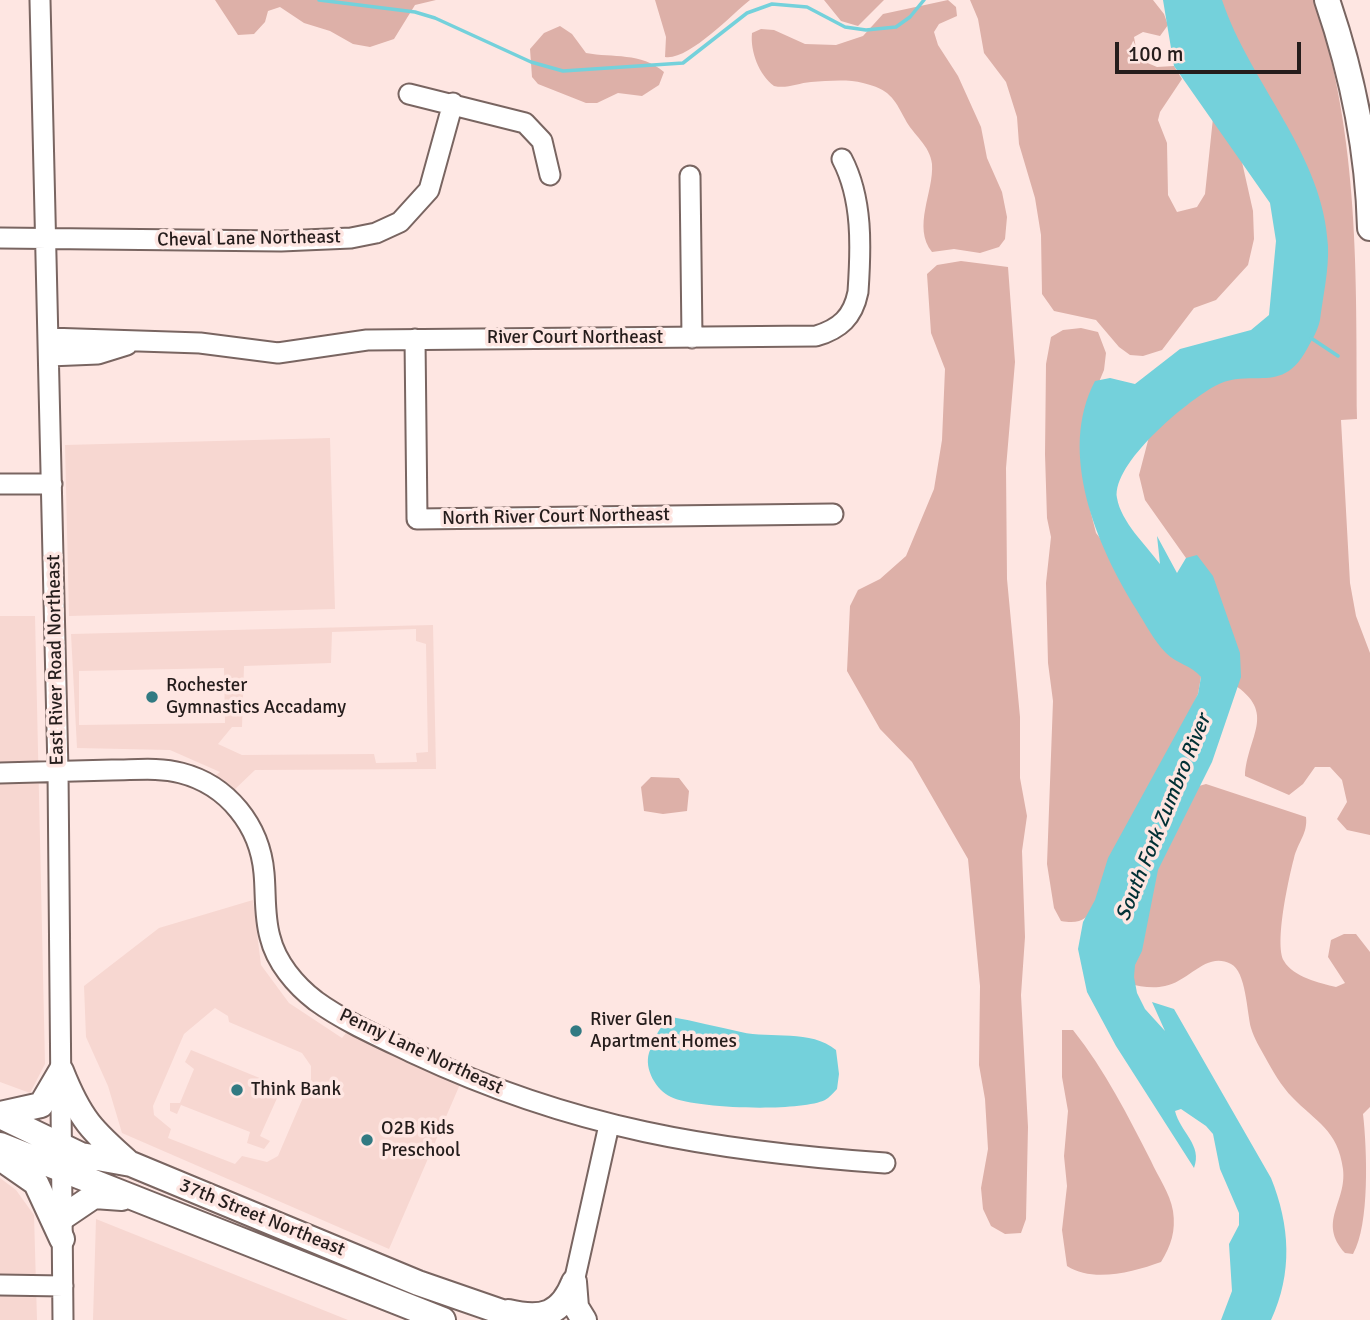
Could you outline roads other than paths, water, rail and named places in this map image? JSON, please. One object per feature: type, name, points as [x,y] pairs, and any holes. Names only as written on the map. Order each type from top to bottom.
[{"type":"main road","points":[[1327,0],[1339,35],[1360,128],[1370,228]]},
{"type":"main road","points":[[0,1115],[41,1105],[61,1071]]},
{"type":"main road","points":[[61,1071],[74,1102],[90,1129],[131,1164]]},
{"type":"main road","name":"37th Street Northeast","points":[[0,1115],[62,1157],[142,1200],[443,1320]]},
{"type":"main road","name":"37th Street Northeast","points":[[0,1145],[62,1157],[81,1155],[131,1164],[418,1283],[525,1320]]},
{"type":"main road","points":[[0,1158],[36,1183],[63,1228],[94,1196],[142,1200]]},
{"type":"main road","points":[[478,1304],[521,1315],[546,1314],[563,1304],[574,1282]]},
{"type":"main road","points":[[574,1282],[576,1307],[584,1320]]},
{"type":"street","name":"East River Road Northeast","points":[[40,0],[58,772],[64,1320]]},
{"type":"street","points":[[410,94],[514,118],[532,127],[542,141],[550,175]]},
{"type":"street","name":"Cheval Lane Northeast","points":[[0,238],[281,241],[351,238],[376,233],[400,222],[414,210],[429,190],[453,103]]},
{"type":"street","name":"River Court Northeast","points":[[48,347],[98,354],[134,342],[201,343],[278,354],[356,341],[816,336],[845,321],[856,304],[858,292],[858,204],[854,184],[842,159]]},
{"type":"street","points":[[690,176],[691,338]]},
{"type":"street","name":"North River Court Northeast","points":[[415,340],[417,519],[833,514]]},
{"type":"street","points":[[0,484],[52,484]]},
{"type":"street","name":"Penny Lane Northeast","points":[[0,772],[167,770],[195,778],[217,790],[237,806],[255,833],[264,871],[270,939],[284,966],[304,991],[337,1014],[441,1066],[523,1099],[609,1125],[718,1148],[885,1163]]},
{"type":"street","points":[[574,1282],[609,1125]]},
{"type":"street","points":[[0,1285],[63,1286]]},
{"type":"water","name":"South Fork Zumbro River","points":[[1163,0],[1222,0],[1234,31],[1300,150],[1314,181],[1328,246],[1327,274],[1319,324],[1297,364],[1276,377],[1228,381],[1215,386],[1187,405],[1138,451],[1126,468],[1119,484],[1117,498],[1123,516],[1160,564],[1157,536],[1177,573],[1186,558],[1197,555],[1213,576],[1240,653],[1241,677],[1212,762],[1158,870],[1142,951],[1135,965],[1134,977],[1137,993],[1145,1009],[1165,1031],[1152,1002],[1174,1009],[1271,1178],[1282,1213],[1286,1267],[1271,1320],[1221,1320],[1232,1291],[1229,1244],[1239,1225],[1239,1213],[1220,1169],[1213,1134],[1181,1109],[1175,1111],[1196,1152],[1194,1168],[1116,1046],[1087,992],[1078,949],[1083,922],[1095,900],[1108,858],[1198,694],[1201,677],[1170,657],[1158,643],[1121,584],[1108,557],[1096,528],[1081,468],[1080,438],[1084,409],[1095,381],[1110,378],[1135,384],[1180,349],[1251,330],[1269,315],[1276,241],[1270,203],[1174,66]]},
{"type":"water","points":[[671,1017],[741,1032],[803,1037],[826,1043],[836,1050],[839,1074],[837,1089],[826,1099],[794,1106],[748,1108],[702,1104],[671,1097],[652,1078],[648,1059],[657,1033]]},
{"type":"waterway","points":[[319,0],[415,12],[435,18],[531,62],[563,71],[683,63],[747,13],[772,4],[807,7],[845,27],[866,30],[896,27],[910,17],[924,0]]},
{"type":"waterway","points":[[1311,338],[1338,356]]},
{"type":"place","name":"Rochester Gymnastics Accadamy","points":[[152,697]]},
{"type":"place","name":"River Glen Apartment Homes","points":[[576,1031]]},
{"type":"place","name":"Think Bank","points":[[237,1090]]},
{"type":"place","name":"O2B Kids Preschool","points":[[367,1140]]}]
